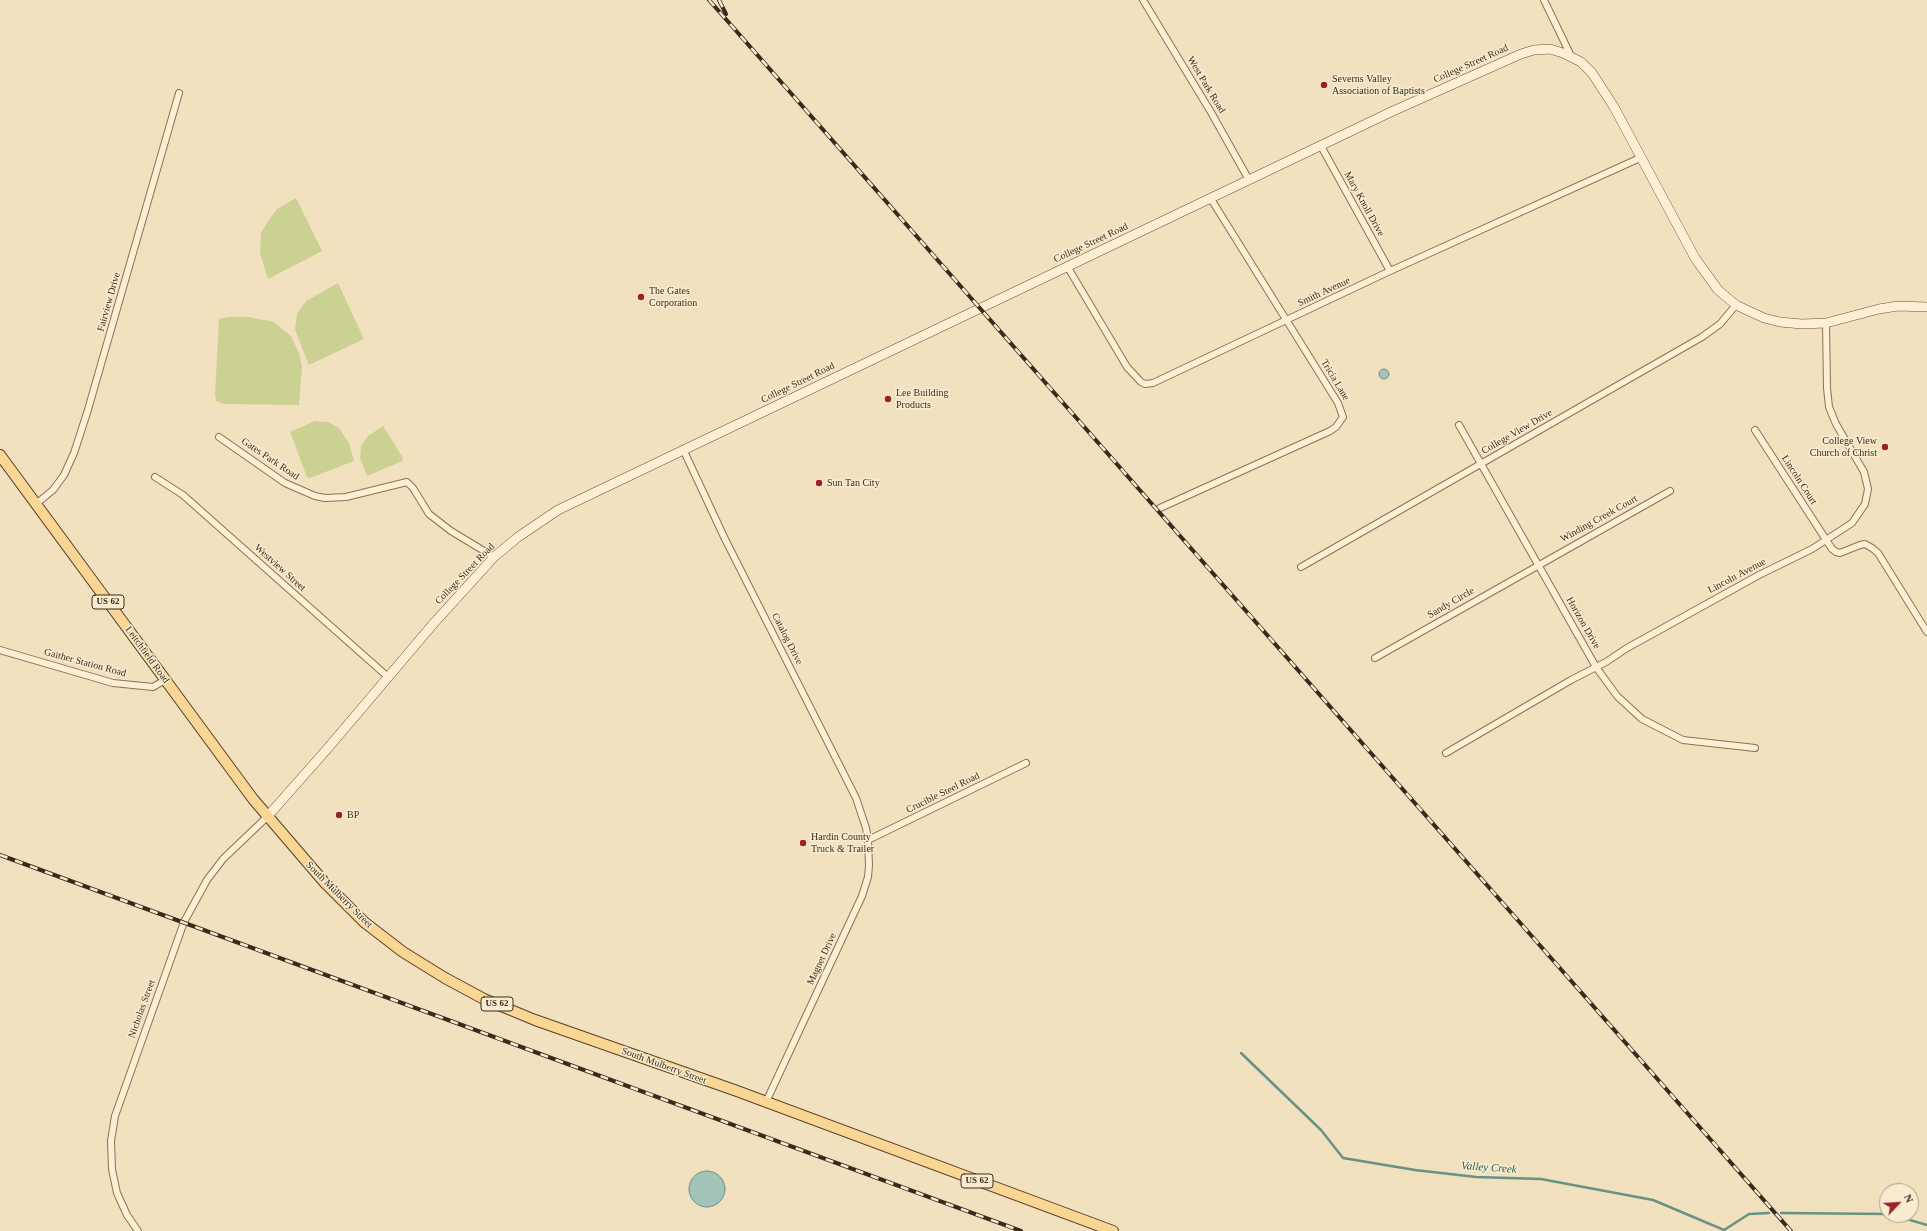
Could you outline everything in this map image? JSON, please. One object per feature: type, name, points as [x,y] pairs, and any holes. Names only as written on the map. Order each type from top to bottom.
[{"type":"main road","name":"Leitchfield Road","points":[[0,455],[267,817]]},
{"type":"main road","name":"South Mulberry Street","points":[[267,817],[300,856],[364,922],[403,952],[445,978],[484,999],[535,1020],[766,1102],[1113,1231]]},
{"type":"street","name":"West Park Road","points":[[1143,0],[1212,114],[1249,180]]},
{"type":"street","points":[[1544,0],[1571,56]]},
{"type":"street","name":"College Street Road","points":[[267,817],[328,748],[434,623],[494,557],[518,537],[558,510],[1400,108],[1521,54],[1534,50],[1550,50],[1571,56],[1581,62],[1602,87],[1695,258],[1718,290],[1736,305],[1764,318],[1780,322],[1826,324],[1879,309],[1898,306],[1927,307]]},
{"type":"street","name":"Fairview Drive","points":[[36,504],[54,490],[64,475],[74,453],[87,413],[179,93]]},
{"type":"street","name":"Mary Knoll Drive","points":[[1321,146],[1390,271]]},
{"type":"street","name":"Smith Avenue","points":[[1067,266],[1136,378],[1146,384],[1153,383],[1390,271],[1640,158]]},
{"type":"street","name":"Tricia Lane","points":[[1160,508],[1330,431],[1341,422],[1343,417],[1338,403],[1211,199]]},
{"type":"street","name":"College View Drive","points":[[1301,567],[1702,337],[1720,324],[1736,305]]},
{"type":"street","name":"Lincoln Avenue","points":[[1446,753],[1760,575],[1827,540],[1846,528],[1857,517],[1865,504],[1868,489],[1864,472],[1836,424],[1829,407],[1827,388],[1826,324]]},
{"type":"street","name":"Horizon Drive","points":[[1459,425],[1596,667],[1617,696],[1642,719],[1683,740],[1755,748]]},
{"type":"street","name":"Lincoln Court","points":[[1755,430],[1836,552],[1865,544],[1878,553],[1927,632]]},
{"type":"street","name":"Gates Park Road","points":[[219,437],[285,483],[314,496],[325,498],[346,497],[407,482],[414,488],[429,514],[451,531],[494,557]]},
{"type":"street","name":"Catalog Drive","points":[[683,449],[728,546],[856,798],[866,828],[868,840]]},
{"type":"street","name":"Westview Street","points":[[155,477],[183,495],[388,677]]},
{"type":"street","name":"Winding Creek Court","points":[[1538,565],[1670,491]]},
{"type":"street","name":"Sandy Circle","points":[[1374,658],[1538,565]]},
{"type":"street","name":"Gaither Station Road","points":[[0,650],[113,683],[153,687],[165,680]]},
{"type":"street","name":"Crucible Steel Road","points":[[868,840],[1026,763]]},
{"type":"street","name":"Nicholas Street","points":[[138,1231],[127,1215],[117,1193],[112,1169],[111,1141],[115,1116],[121,1096],[184,922],[207,880],[223,859],[267,817]]},
{"type":"street","name":"Magnet Drive","points":[[766,1102],[862,896],[869,871],[868,840]]},
{"type":"green space","points":[[296,198],[322,251],[268,279],[260,253],[261,233],[277,209]]},
{"type":"green space","points":[[338,283],[364,339],[309,365],[295,330],[297,314],[306,301]]},
{"type":"green space","points":[[228,317],[249,317],[274,322],[291,336],[299,353],[302,367],[299,405],[224,404],[216,401],[215,395],[219,319]]},
{"type":"green space","points":[[315,421],[328,422],[339,428],[349,443],[354,461],[310,478],[307,477],[290,432]]},
{"type":"green space","points":[[383,426],[403,458],[402,461],[367,476],[360,458],[361,446],[368,436]]},
{"type":"water","points":[[1382,369],[1386,369],[1388,370],[1388,378],[1382,379],[1379,376],[1379,372]]},
{"type":"water","points":[[710,1171],[720,1176],[724,1182],[724,1196],[720,1202],[714,1206],[704,1207],[694,1202],[690,1196],[689,1186],[694,1176],[700,1172]]},
{"type":"waterway","name":"Valley Creek","points":[[1241,1053],[1321,1130],[1343,1158],[1415,1170],[1476,1177],[1541,1179],[1653,1200],[1724,1230],[1749,1214],[1769,1213]]},
{"type":"waterway","points":[[1781,1213],[1879,1214]]},
{"type":"waterway","points":[[1919,1223],[1927,1225]]},
{"type":"railway","points":[[709,0],[1791,1231]]},
{"type":"railway","points":[[719,0],[726,14]]},
{"type":"railway","points":[[0,855],[1021,1231]]},
{"type":"place","name":"Severns Valley Association of Baptists","points":[[1324,85]]},
{"type":"place","name":"The Gates Corporation","points":[[641,297]]},
{"type":"place","name":"Lee Building Products","points":[[888,399]]},
{"type":"place","name":"College View Church of Christ","points":[[1885,447]]},
{"type":"place","name":"Sun Tan City","points":[[819,483]]},
{"type":"place","name":"BP","points":[[339,815]]},
{"type":"place","name":"Hardin County Truck & Trailer","points":[[803,843]]}]
